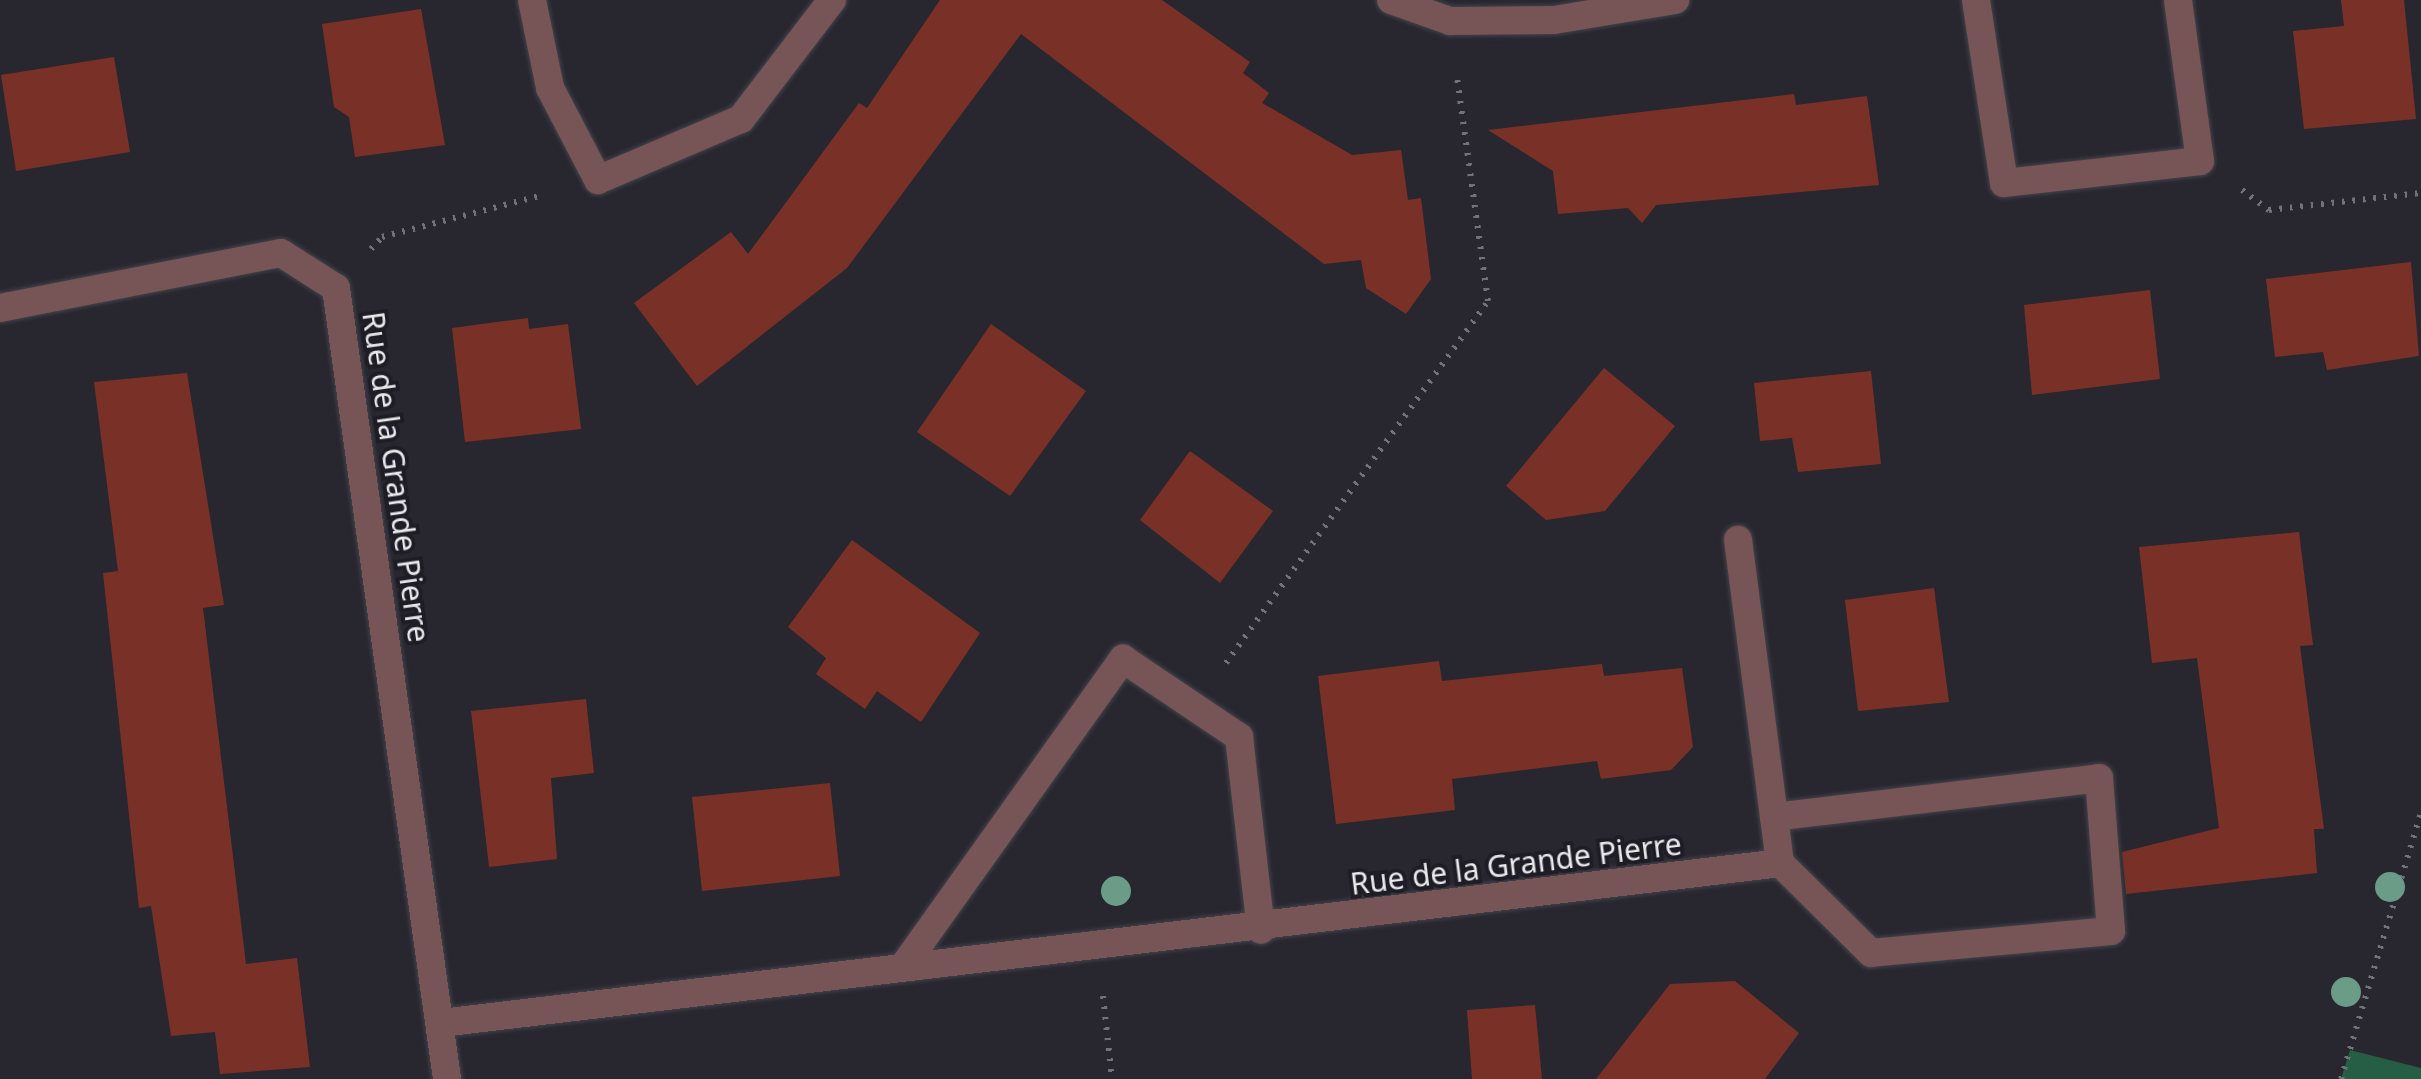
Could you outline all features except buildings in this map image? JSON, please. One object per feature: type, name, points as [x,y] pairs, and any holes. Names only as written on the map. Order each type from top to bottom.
[{"type":"street","points":[[532,0],[550,88],[598,180],[741,119],[832,0]]},
{"type":"street","points":[[1391,0],[1450,21],[1554,20],[1676,0]]},
{"type":"street","points":[[1976,0],[2004,183],[2200,161],[2178,0]]},
{"type":"street","name":"Rue de la Grande Pierre","points":[[0,308],[281,254],[336,288],[447,1079]]},
{"type":"street","points":[[1738,540],[1780,863],[1872,952],[2111,931],[2099,778],[1774,816]]},
{"type":"street","points":[[904,967],[1123,659],[1197,704],[1239,737],[1261,930]]},
{"type":"street","name":"Rue de la Grande Pierre","points":[[440,1023],[904,967],[1261,930],[1780,863]]},
{"type":"path","points":[[1197,704],[1488,301],[1450,21]]},
{"type":"path","points":[[2200,161],[2269,210],[2421,194]]},
{"type":"path","points":[[336,288],[382,237],[598,180]]},
{"type":"path","points":[[2341,1079],[2421,812]]},
{"type":"path","points":[[1099,949],[1112,1079]]},
{"type":"green space","points":[[2350,1050],[2421,1068],[2421,1079],[2341,1079]]}]
